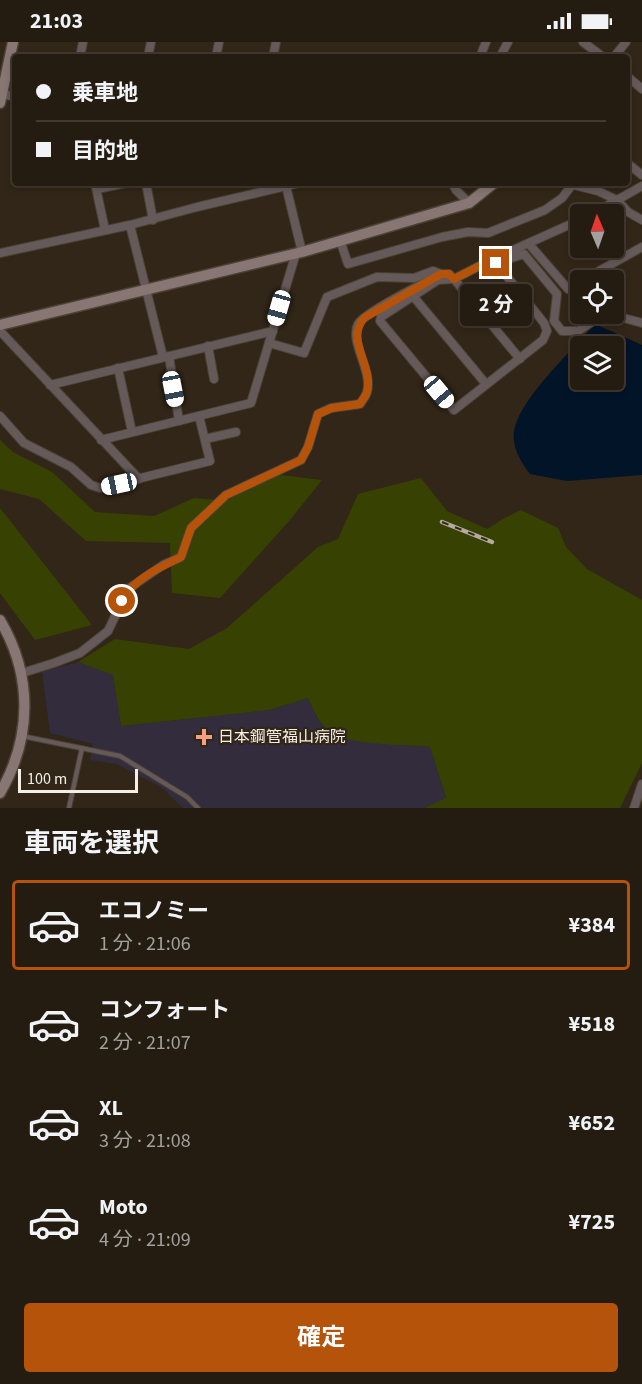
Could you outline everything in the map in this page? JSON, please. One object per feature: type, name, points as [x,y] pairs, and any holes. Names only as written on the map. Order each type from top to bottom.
[{"type":"street","points":[[1,98],[13,42]]},
{"type":"street","points":[[584,42],[599,54]]},
{"type":"street","points":[[616,54],[626,42]]},
{"type":"street","points":[[630,78],[642,88]]},
{"type":"street","points":[[630,165],[642,175]]},
{"type":"street","points":[[96,186],[105,230]]},
{"type":"street","points":[[147,186],[153,220]]},
{"type":"street","points":[[0,253],[153,220],[286,186],[299,252],[251,403],[101,440]]},
{"type":"street","points":[[454,186],[469,203]]},
{"type":"street","points":[[0,325],[299,252],[469,203],[490,186]]},
{"type":"street","points":[[340,240],[348,264],[442,237],[468,232],[488,233],[545,210],[562,198],[569,186]]},
{"type":"street","points":[[578,186],[598,191],[617,200],[628,212],[642,220]]},
{"type":"street","points":[[610,204],[642,186]]},
{"type":"street","points":[[130,225],[145,291],[166,356],[179,421]]},
{"type":"street","points":[[494,261],[544,323],[547,332],[543,340],[454,410],[380,321],[381,317],[438,280],[454,279],[570,225]]},
{"type":"street","points":[[529,244],[568,289],[570,288]]},
{"type":"street","points":[[601,270],[642,247]]},
{"type":"street","points":[[494,261],[524,254],[557,294],[554,321],[562,331],[578,331],[599,317],[609,314],[642,323]]},
{"type":"street","points":[[269,343],[304,353],[327,297],[377,277],[414,278],[432,271],[449,274],[520,358]]},
{"type":"street","points":[[22,673],[80,653],[108,631],[128,590],[163,565],[181,557],[191,528],[226,495],[301,460],[308,447],[318,414],[332,408],[360,404],[367,393],[368,376],[356,334],[358,325],[374,310],[441,274]]},
{"type":"street","points":[[413,296],[486,384]]},
{"type":"street","points":[[0,331],[139,480]]},
{"type":"street","points":[[50,385],[273,331]]},
{"type":"street","points":[[208,346],[214,379]]},
{"type":"street","points":[[118,368],[132,432]]},
{"type":"street","points":[[0,416],[24,443],[71,467],[91,485],[100,488],[210,461],[199,416]]},
{"type":"street","points":[[205,440],[236,432]]},
{"type":"street","points":[[0,620],[13,643],[22,673],[25,695],[21,736],[16,758],[9,778],[0,793]]},
{"type":"street","points":[[634,808],[642,784]]},
{"type":"lane","points":[[21,736],[120,756],[187,797],[198,808]]},
{"type":"lane","points":[[69,808],[82,748]]},
{"type":"shaded area","name":"日本鋼管福山病院","points":[[78,662],[113,674],[121,726],[269,710],[308,698],[317,718],[355,741],[430,747],[446,799],[424,808],[183,808],[161,787],[116,764],[90,760],[93,744],[50,733],[42,672]]},
{"type":"green space","points":[[0,440],[13,452],[52,472],[95,512],[154,516],[194,498],[227,501],[264,473],[322,480],[290,520],[220,598],[172,593],[170,543],[86,541],[39,499],[0,489]]},
{"type":"green space","points":[[421,478],[447,511],[487,529],[521,510],[558,528],[566,547],[587,569],[642,600],[642,763],[620,808],[424,808],[446,798],[430,747],[365,742],[341,737],[324,726],[308,698],[269,710],[121,726],[113,675],[78,662],[115,639],[189,649],[227,628],[318,547],[338,539],[358,494]]},
{"type":"green space","points":[[0,508],[92,625],[35,640],[0,593]]},
{"type":"water","points":[[595,324],[622,336],[584,336]]},
{"type":"water","points":[[624,337],[642,345],[642,475],[567,481],[530,474],[523,464],[514,440],[515,427],[528,402],[570,351],[570,390],[624,390]]},
{"type":"railway","points":[[442,522],[492,542]]},
{"type":"place","name":"日本鋼管福山病院","points":[[204,737]]},
{"type":"route","points":[[122,601],[128,590],[163,565],[181,557],[191,528],[226,495],[301,460],[308,447],[318,414],[332,408],[360,404],[367,393],[368,376],[356,334],[358,325],[364,318],[374,310],[441,274],[449,274],[454,279],[493,259],[496,263]]}]
